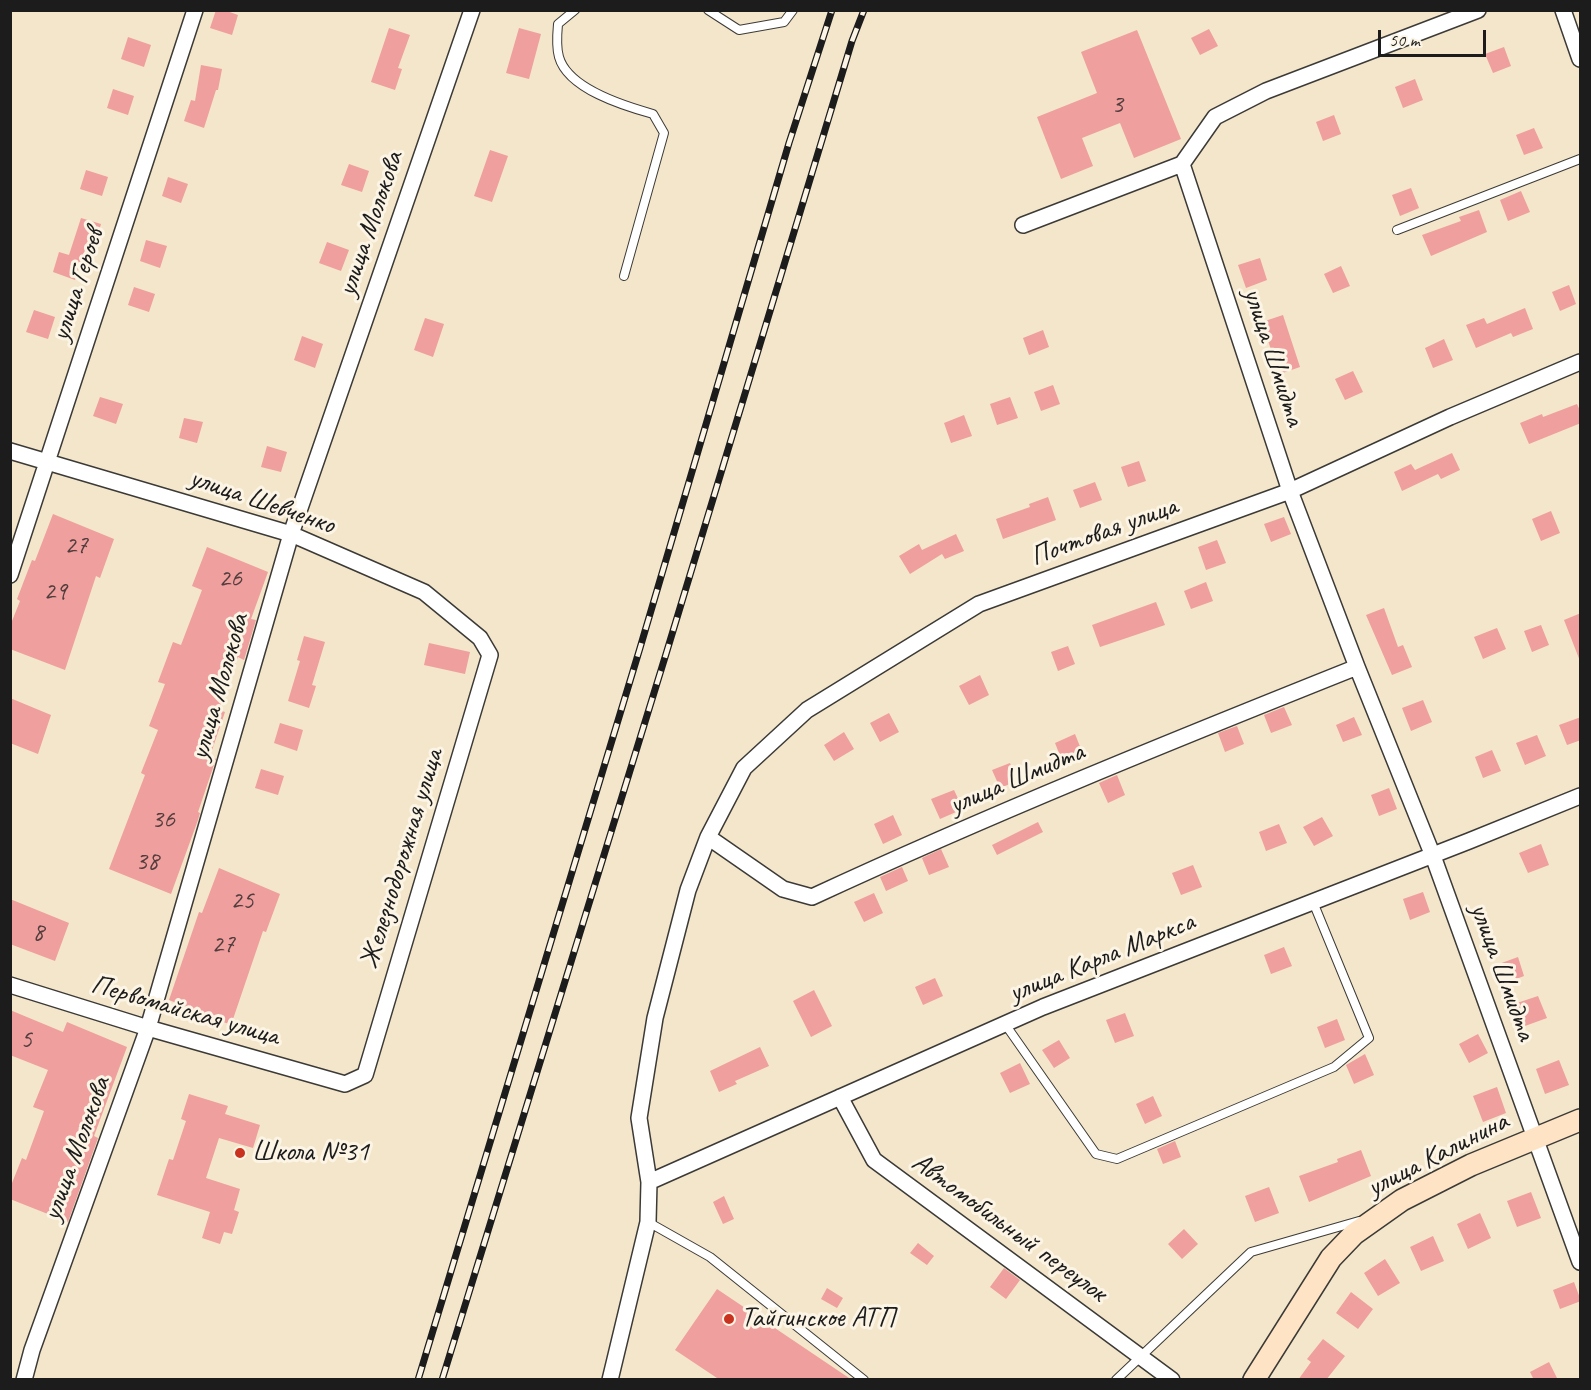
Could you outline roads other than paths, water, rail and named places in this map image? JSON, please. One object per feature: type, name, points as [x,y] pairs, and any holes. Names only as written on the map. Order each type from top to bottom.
[{"type":"main road","name":"улица Калинина","points":[[1254,1380],[1331,1258],[1354,1234],[1377,1215],[1471,1165],[1581,1120]]},
{"type":"street","name":"улица Героев","points":[[10,575],[195,10]]},
{"type":"street","name":"улица Молокова","points":[[24,1380],[36,1339],[148,1028],[291,534],[472,10]]},
{"type":"street","points":[[1023,225],[1182,164],[1215,117],[1266,91],[1478,10]]},
{"type":"street","points":[[1563,10],[1581,59]]},
{"type":"street","name":"улица Шмидта","points":[[1182,164],[1290,491],[1432,856],[1581,1262]]},
{"type":"street","name":"Почтовая улица","points":[[610,1380],[648,1222],[649,1182],[639,1118],[655,1018],[688,890],[708,837],[744,768],[807,710],[979,604],[1290,491],[1450,417],[1581,362]]},
{"type":"street","name":"улица Шевченко","points":[[10,451],[291,534],[424,592],[480,638]]},
{"type":"street","name":"Железнодорожная улица","points":[[345,1084],[365,1075],[490,655],[480,638]]},
{"type":"street","name":"улица Шмидта","points":[[708,837],[783,889],[812,897],[920,847],[1357,667]]},
{"type":"street","name":"улица Карла Маркса","points":[[649,1182],[1043,1007],[1581,796]]},
{"type":"street","name":"Первомайская улица","points":[[10,985],[148,1028],[345,1084]]},
{"type":"street","name":"Автомобильный переулок","points":[[840,1097],[874,1160],[1172,1380]]},
{"type":"lane","points":[[575,10],[558,24],[559,59],[577,83],[622,105],[653,114],[664,133],[624,276]]},
{"type":"lane","points":[[708,10],[739,30],[784,22],[793,10]]},
{"type":"lane","points":[[1396,230],[1581,159]]},
{"type":"lane","points":[[1005,1024],[1096,1154],[1117,1159],[1334,1066],[1369,1038],[1313,902]]},
{"type":"lane","points":[[1116,1380],[1251,1252],[1377,1215]]},
{"type":"lane","points":[[648,1222],[710,1257],[864,1380]]},
{"type":"railway","points":[[418,1380],[640,648],[789,143],[832,10]]},
{"type":"railway","points":[[442,1380],[852,41],[864,10]]},
{"type":"place","name":"Школа №31","points":[[240,1153]]},
{"type":"place","name":"Тайгинское АТП","points":[[729,1319]]}]
